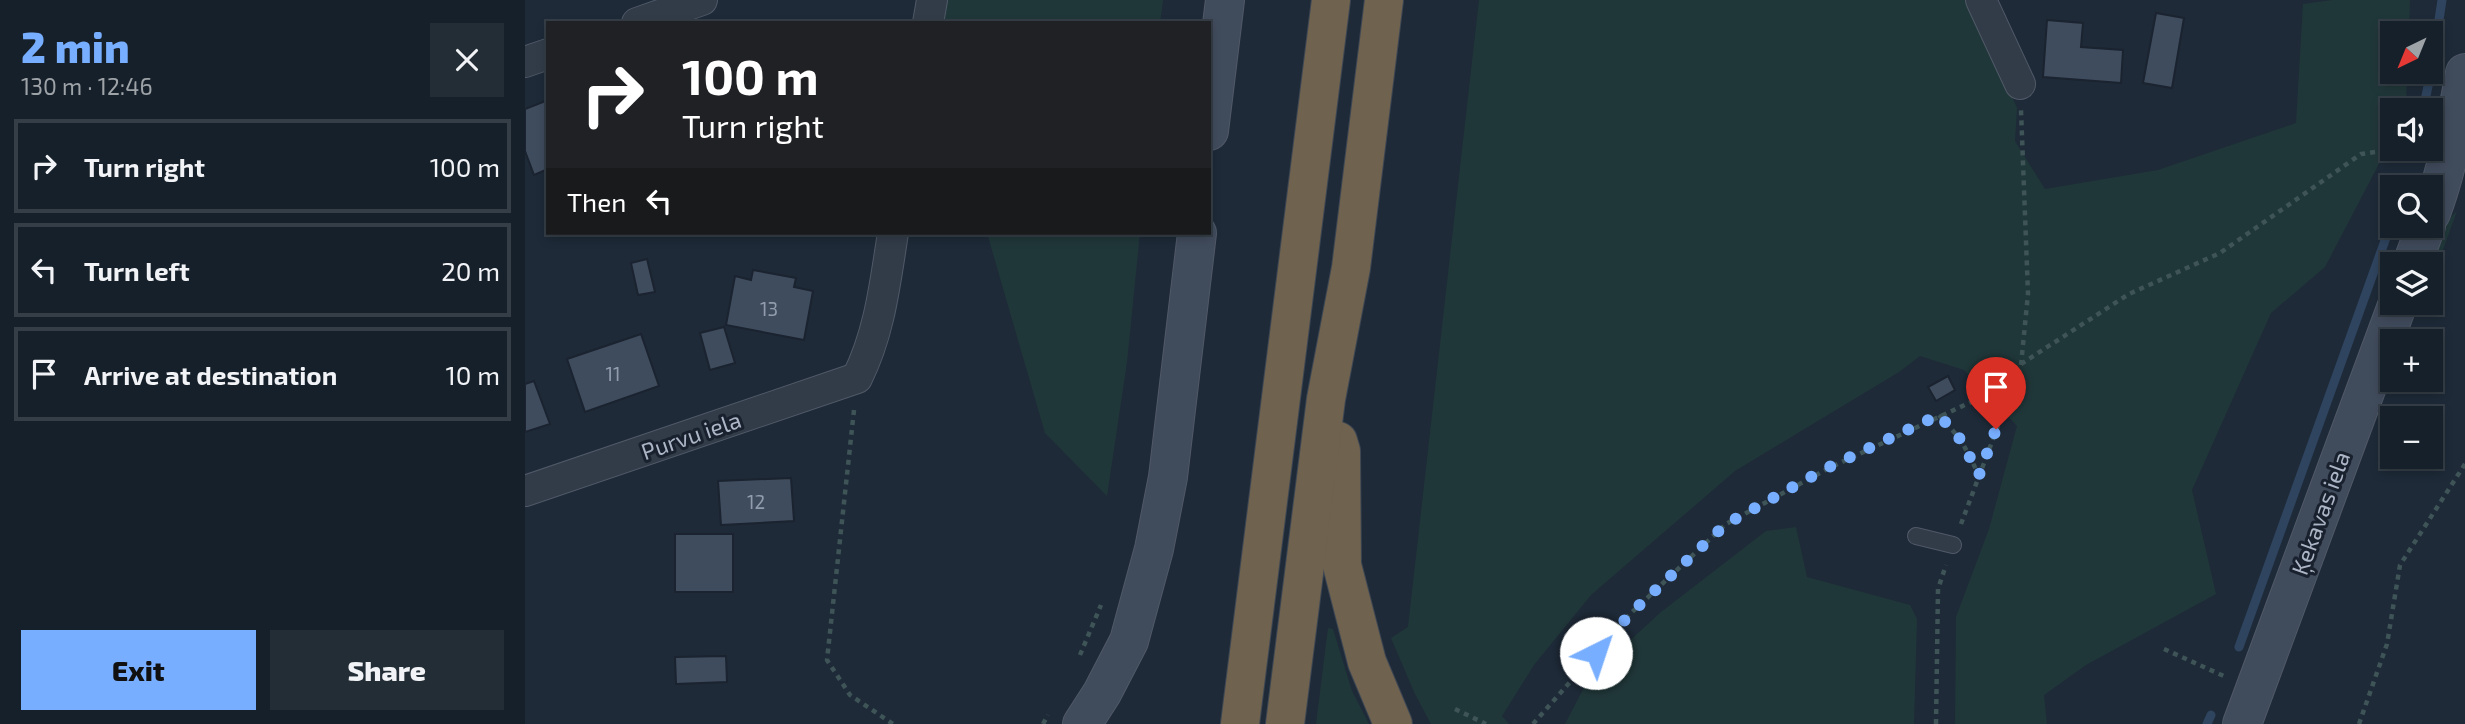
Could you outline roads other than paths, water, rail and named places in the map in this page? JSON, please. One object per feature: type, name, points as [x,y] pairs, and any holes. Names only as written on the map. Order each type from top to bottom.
[{"type":"highway","points":[[1240,724],[1331,0]]},
{"type":"highway","points":[[1285,724],[1326,399],[1351,268],[1384,0]]},
{"type":"highway","points":[[1326,399],[1341,451],[1342,565],[1367,662],[1393,724]]},
{"type":"main road","points":[[1211,115],[1225,0]]},
{"type":"main road","points":[[2446,196],[2465,74]]},
{"type":"main road","points":[[1066,718],[1102,694],[1129,640],[1154,549],[1168,477],[1197,235]]},
{"type":"main road","name":"Ķekavas iela","points":[[2249,707],[2394,315]]},
{"type":"street","points":[[643,21],[702,0]]},
{"type":"street","points":[[928,21],[932,0]]},
{"type":"street","points":[[1981,0],[2020,84]]},
{"type":"street","points":[[525,62],[546,55]]},
{"type":"street","name":"Purvu iela","points":[[525,491],[857,378],[869,354],[877,328],[893,235]]},
{"type":"lane","points":[[1916,536],[1954,545]]},
{"type":"waterway","points":[[2439,21],[2442,0]]},
{"type":"waterway","points":[[2426,98],[2428,84]]},
{"type":"waterway","points":[[2239,647],[2386,238]]},
{"type":"waterway","points":[[2207,724],[2211,715]]}]
